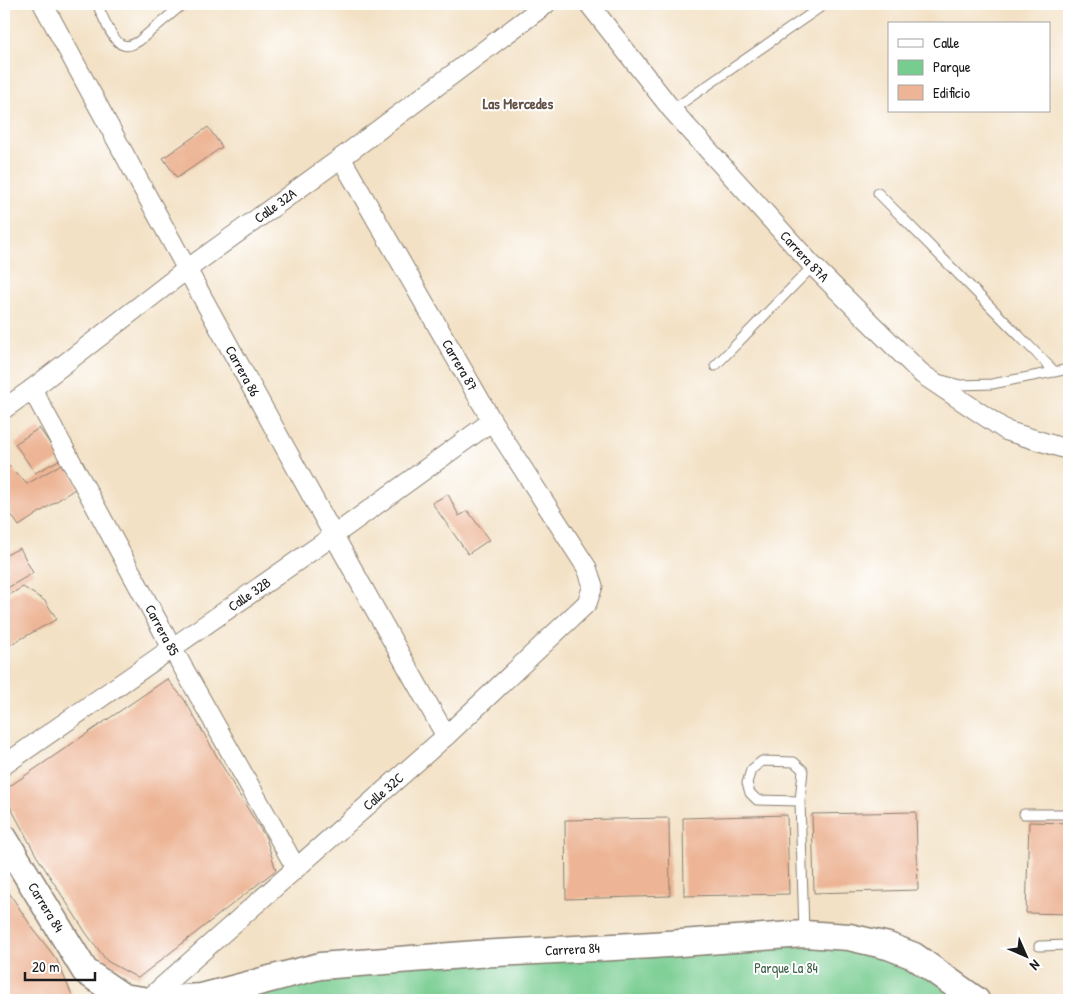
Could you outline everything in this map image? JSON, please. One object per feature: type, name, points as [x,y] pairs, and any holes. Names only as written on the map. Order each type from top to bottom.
[{"type":"street","name":"Carrera 86","points":[[43,4],[186,270],[446,736]]},
{"type":"street","name":"Calle 32A","points":[[4,409],[186,270],[341,158],[546,4]]},
{"type":"street","name":"Carrera 87A","points":[[588,4],[672,110],[813,266],[922,374],[1008,431],[1069,450]]},
{"type":"street","name":"Carrera 87","points":[[341,158],[492,421],[587,568]]},
{"type":"street","name":"Carrera 85","points":[[32,389],[172,648],[296,868]]},
{"type":"street","name":"Calle 32B","points":[[4,765],[333,536],[492,421]]},
{"type":"street","name":"Calle 32C","points":[[148,1000],[446,736],[587,603],[593,586],[587,568]]},
{"type":"street","name":"Carrera 84","points":[[4,838],[85,970],[123,997],[143,1000]]},
{"type":"street","name":"Carrera 84","points":[[155,1000],[201,997],[320,966],[477,954],[653,945],[804,934],[849,936],[888,946],[914,956],[976,1000]]},
{"type":"lane","points":[[97,4],[115,40],[122,45],[130,45],[139,41],[183,4]]},
{"type":"lane","points":[[672,110],[825,4]]},
{"type":"lane","points":[[878,193],[1055,372]]},
{"type":"lane","points":[[715,366],[813,266]]},
{"type":"lane","points":[[922,374],[960,385],[992,384],[1069,369]]},
{"type":"lane","points":[[800,801],[757,800],[750,793],[747,783],[751,770],[762,762],[794,762],[803,770],[800,801],[804,934]]},
{"type":"lane","points":[[1024,814],[1069,814]]},
{"type":"lane","points":[[1038,946],[1069,945]]},
{"type":"green space","name":"Parque La 84","points":[[878,943],[975,1000],[105,1000],[320,966]]},
{"type":"building","points":[[208,127],[222,147],[177,178],[163,158]]},
{"type":"building","points":[[39,428],[61,459],[35,473],[15,444]]},
{"type":"building","points":[[4,461],[27,484],[65,462],[78,487],[19,526],[4,504]]},
{"type":"building","points":[[448,494],[459,516],[468,511],[489,540],[468,554],[432,503]]},
{"type":"building","points":[[20,548],[33,573],[4,590],[4,556]]},
{"type":"building","points":[[23,587],[45,601],[57,619],[4,648],[4,598]]},
{"type":"building","points":[[167,679],[184,699],[266,838],[276,870],[138,978],[107,961],[86,933],[36,855],[4,795],[4,790]]},
{"type":"building","points":[[916,812],[918,890],[814,893],[812,814]]},
{"type":"building","points":[[787,815],[789,894],[684,896],[683,818]]},
{"type":"building","points":[[669,818],[670,896],[566,899],[565,820]]},
{"type":"building","points":[[1029,822],[1069,823],[1069,914],[1026,913]]},
{"type":"building","points":[[4,885],[31,926],[57,960],[74,1000],[4,1000]]},
{"type":"district","name":"Las Mercedes","points":[[518,104]]}]
